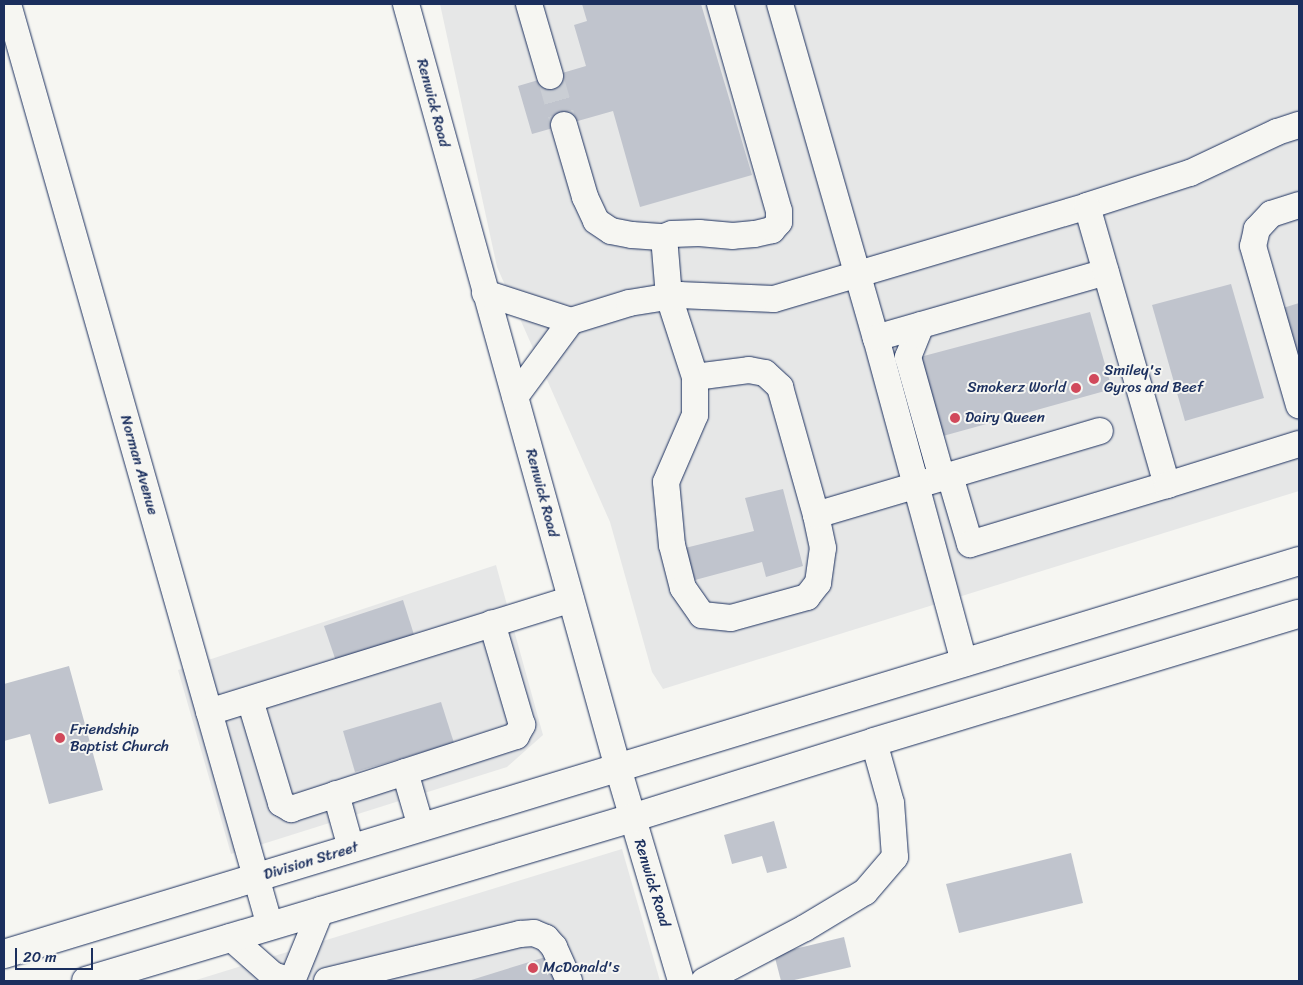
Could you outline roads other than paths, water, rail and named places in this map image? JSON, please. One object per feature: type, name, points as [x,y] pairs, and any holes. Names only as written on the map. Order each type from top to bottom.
[{"type":"main road","name":"Division Street","points":[[4,954],[1299,561]]},
{"type":"main road","points":[[86,981],[632,818],[874,742],[1299,614]]},
{"type":"street","name":"Norman Avenue","points":[[8,4],[270,926]]},
{"type":"street","name":"Renwick Road","points":[[406,4],[632,818],[682,981]]},
{"type":"street","points":[[529,4],[550,76]]},
{"type":"street","points":[[564,125],[584,197],[596,221],[611,231],[632,235],[664,237],[672,234],[700,232],[733,236],[772,230],[780,222],[779,211],[720,4]]},
{"type":"street","points":[[780,4],[876,338],[914,486],[964,663]]},
{"type":"street","points":[[485,293],[571,321],[629,303],[679,295],[774,298],[1087,206],[1190,173],[1276,132],[1299,125]]},
{"type":"street","points":[[1299,205],[1271,214],[1257,229],[1253,246],[1299,405]]},
{"type":"street","points":[[1087,206],[1167,485]]},
{"type":"street","points":[[664,237],[669,297],[695,377],[695,415],[666,482],[672,545],[683,588],[702,614],[732,618],[807,597],[818,583],[822,548],[816,515],[780,387],[765,373],[749,370],[695,377]]},
{"type":"street","points":[[876,338],[1106,272]]},
{"type":"street","points":[[516,397],[571,321]]},
{"type":"street","points":[[921,325],[908,357],[946,477],[970,544],[1299,444]]},
{"type":"street","points":[[816,515],[1100,431]]},
{"type":"street","points":[[210,712],[571,599]]},
{"type":"street","points":[[250,700],[280,803],[292,809],[516,736],[522,726],[492,623]]},
{"type":"street","points":[[704,981],[805,928],[865,892],[894,857],[891,803],[874,742]]},
{"type":"street","points":[[404,772],[421,826]]},
{"type":"street","points":[[336,794],[351,848]]},
{"type":"street","points":[[230,937],[273,976],[292,981],[321,910]]},
{"type":"street","points":[[327,981],[520,934],[534,933],[546,938],[554,947],[569,981]]},
{"type":"tunnel","points":[[550,76],[564,125]]},
{"type":"place","name":"Smiley's Gyros and Beef","points":[[1094,379]]},
{"type":"place","name":"Smokerz World","points":[[1076,388]]},
{"type":"place","name":"Dairy Queen","points":[[955,418]]},
{"type":"place","name":"Friendship Baptist Church","points":[[60,738]]},
{"type":"place","name":"McDonald's","points":[[533,968]]}]
